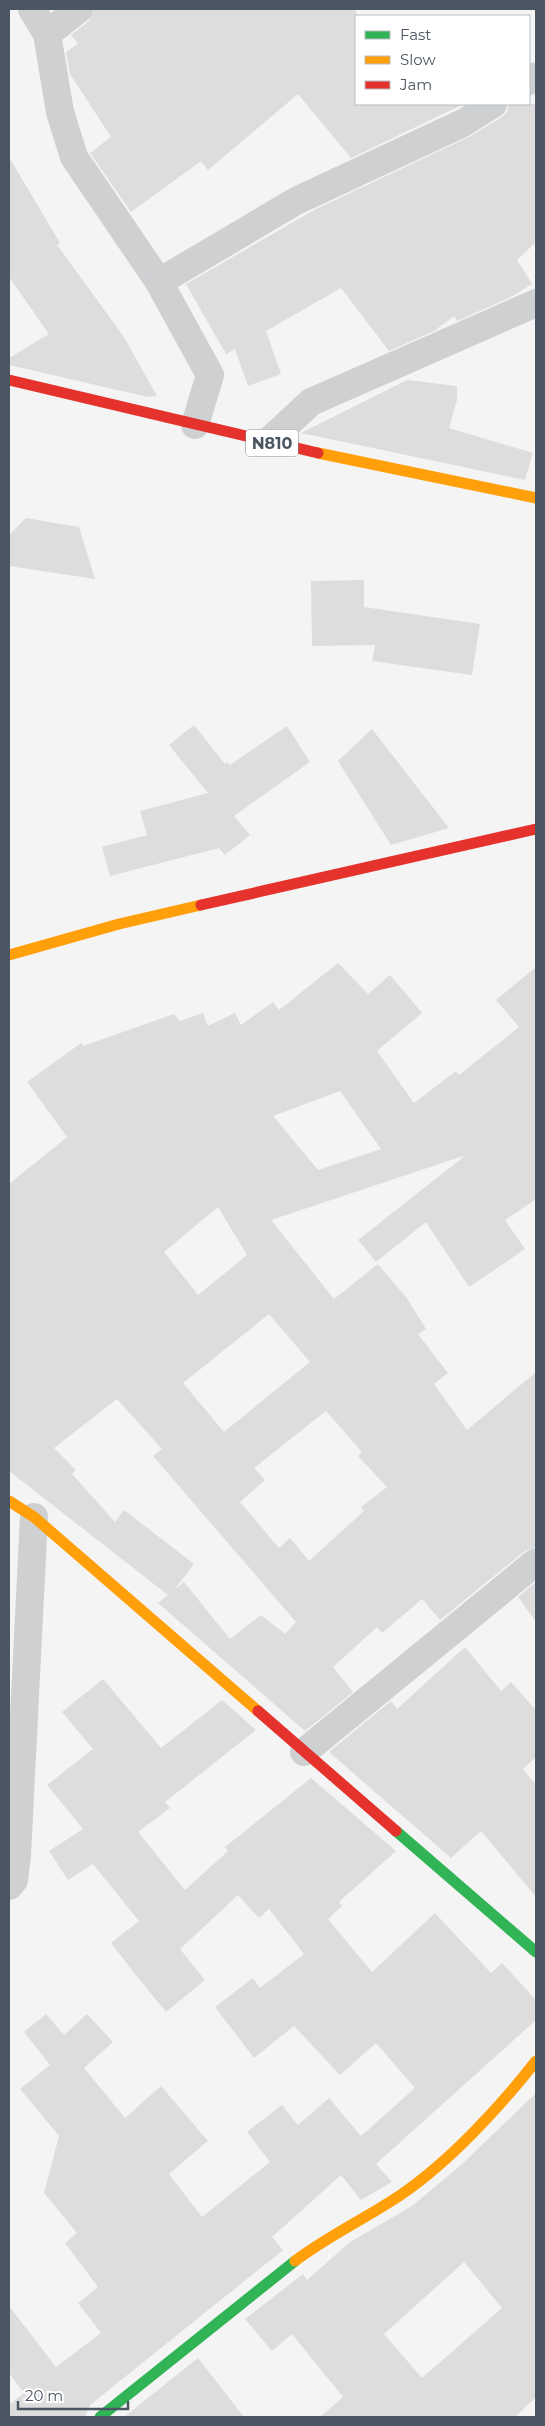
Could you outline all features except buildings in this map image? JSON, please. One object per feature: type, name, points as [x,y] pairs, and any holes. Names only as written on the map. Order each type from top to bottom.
[{"type":"main road","name":"N810","points":[[9,380],[268,442],[536,498]]},
{"type":"main road","points":[[9,955],[119,924],[536,829]]},
{"type":"main road","points":[[9,1501],[34,1517],[536,1952]]},
{"type":"main road","points":[[100,2417],[256,2290],[323,2240],[402,2194],[451,2153],[510,2094],[536,2061]]},
{"type":"street","points":[[32,9],[47,34],[60,112],[74,157],[159,282],[210,375],[195,425]]},
{"type":"street","points":[[47,34],[79,9]]},
{"type":"street","points":[[159,282],[296,201],[463,123],[491,105]]},
{"type":"street","points":[[268,442],[311,402],[536,303]]},
{"type":"street","points":[[9,1886],[14,1880],[17,1855],[16,1752],[34,1517]]},
{"type":"street","points":[[304,1752],[536,1562]]},
{"type":"traffic: fast","points":[[396,1831],[536,1952]]},
{"type":"traffic: fast","points":[[100,2417],[295,2261]]},
{"type":"traffic: slow","points":[[318,453],[536,498]]},
{"type":"traffic: slow","points":[[9,955],[119,924],[201,905]]},
{"type":"traffic: slow","points":[[9,1501],[34,1517],[258,1711]]},
{"type":"traffic: slow","points":[[295,2261],[420,2181],[474,2132],[507,2097],[536,2061]]},
{"type":"traffic: jam","points":[[9,380],[318,453]]},
{"type":"traffic: jam","points":[[201,905],[536,829]]},
{"type":"traffic: jam","points":[[258,1711],[396,1831]]}]
